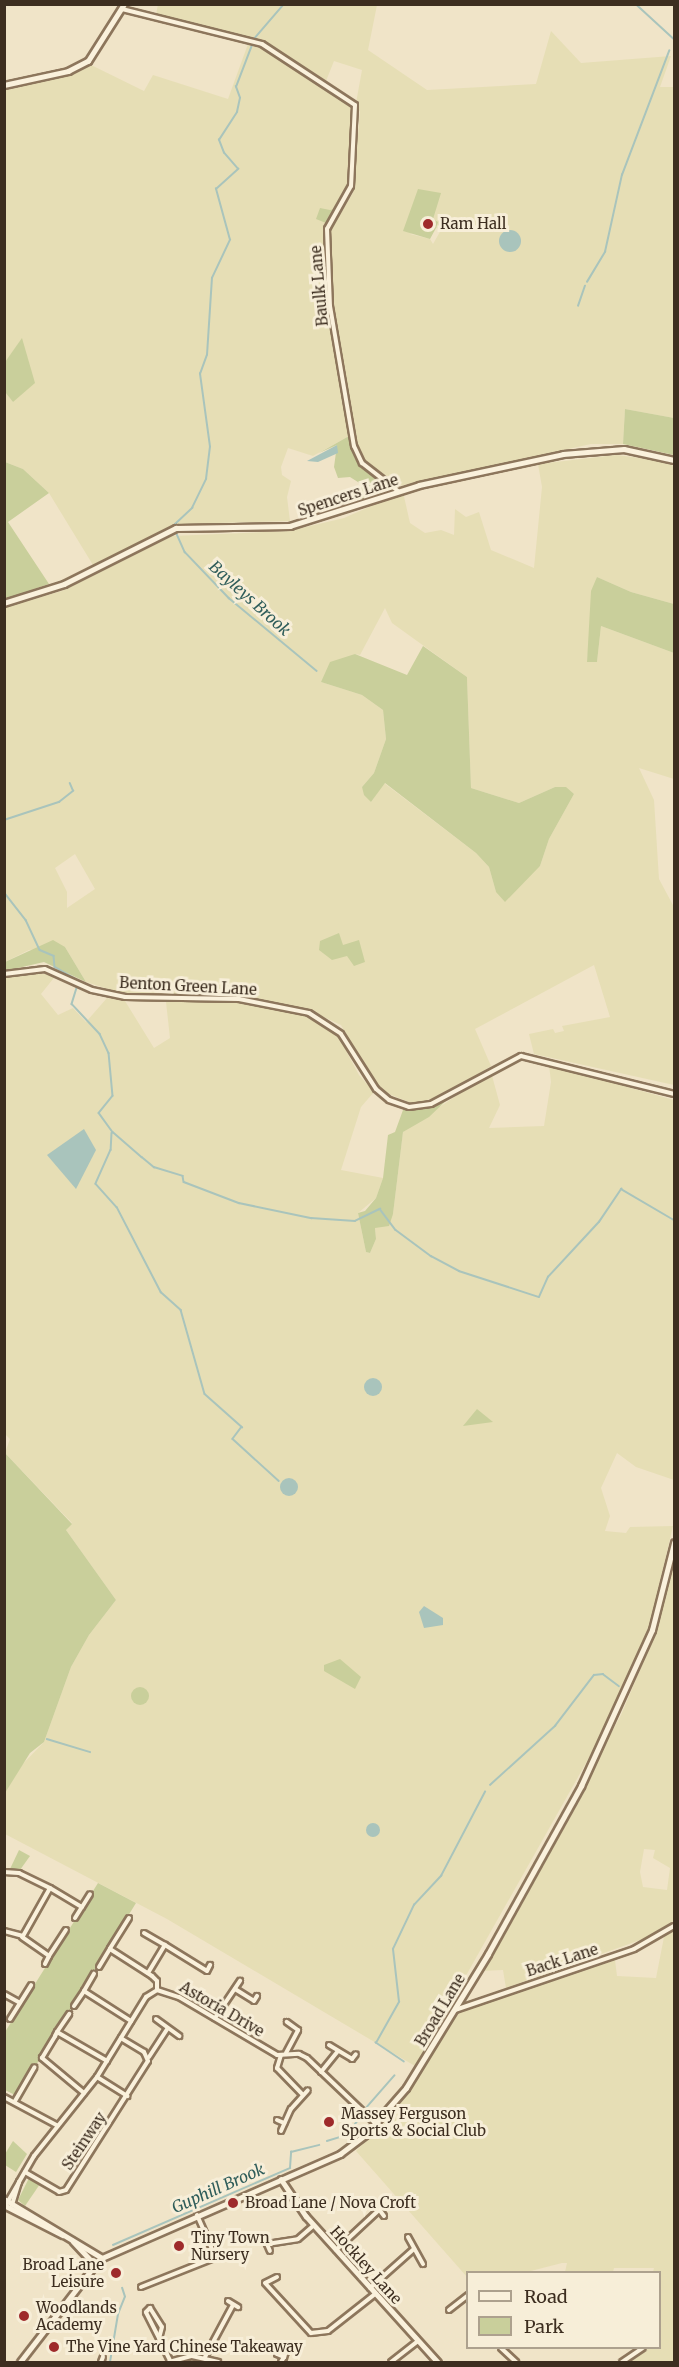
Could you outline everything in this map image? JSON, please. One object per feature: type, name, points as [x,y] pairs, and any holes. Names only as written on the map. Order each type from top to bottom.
[{"type":"street","points":[[4,85],[68,71],[88,61],[123,7]]},
{"type":"street","name":"Baulk Lane","points":[[123,7],[262,44],[355,105],[351,186],[327,229],[330,306],[354,446],[362,463],[398,491]]},
{"type":"street","name":"Spencers Lane","points":[[4,603],[64,584],[176,528],[290,526],[398,491],[563,454],[624,449],[675,460]]},
{"type":"street","name":"Benton Green Lane","points":[[4,974],[45,969],[92,990],[125,998],[239,999],[309,1013],[341,1034],[375,1089],[389,1100],[409,1107],[431,1104],[521,1056],[675,1094]]},
{"type":"street","name":"Broad Lane","points":[[102,2258],[197,2214],[340,2154],[376,2124],[406,2088],[454,2010],[582,1786],[652,1629],[675,1543]]},
{"type":"street","points":[[4,1872],[15,1872],[50,1888],[82,1907]]},
{"type":"street","points":[[22,1937],[50,1888]]},
{"type":"street","points":[[75,1918],[90,1894]]},
{"type":"street","points":[[99,1967],[129,1918]]},
{"type":"street","name":"Back Lane","points":[[454,2010],[634,1949],[675,1926]]},
{"type":"street","points":[[4,1930],[22,1937],[49,1956]]},
{"type":"street","points":[[45,1964],[66,1930]]},
{"type":"street","points":[[144,1933],[207,1971]]},
{"type":"street","points":[[148,1973],[165,1945]]},
{"type":"street","points":[[110,1949],[158,1981],[157,1990]]},
{"type":"street","points":[[204,1976],[210,1965]]},
{"type":"street","points":[[74,2006],[94,1974]]},
{"type":"street","points":[[215,2018],[240,1981]]},
{"type":"street","points":[[9,2019],[31,1986]]},
{"type":"street","points":[[235,1989],[254,2001]]},
{"type":"street","name":"Astoria Drive","points":[[5,2202],[58,2126],[97,2077],[146,1997],[157,1990],[167,1991],[280,2055]]},
{"type":"street","points":[[84,1991],[131,2021]]},
{"type":"street","points":[[4,1994],[20,2003]]},
{"type":"street","points":[[250,2007],[257,1996]]},
{"type":"street","points":[[69,2014],[42,2058],[84,2093]]},
{"type":"street","points":[[156,2019],[178,2036]]},
{"type":"street","points":[[286,2053],[301,2031],[287,2022]]},
{"type":"street","name":"Steinway","points":[[25,2172],[59,2192],[64,2191],[128,2096],[149,2056],[167,2029]]},
{"type":"street","points":[[57,2032],[107,2061]]},
{"type":"street","points":[[121,2038],[149,2056]]},
{"type":"street","points":[[329,2045],[352,2059],[356,2054]]},
{"type":"street","points":[[321,2072],[338,2051]]},
{"type":"street","points":[[303,2095],[277,2068],[280,2055],[299,2054],[376,2124]]},
{"type":"street","points":[[15,2101],[35,2067]]},
{"type":"street","points":[[97,2077],[128,2096]]},
{"type":"street","points":[[281,2131],[284,2123],[308,2090]]},
{"type":"street","points":[[4,2097],[58,2126]]},
{"type":"street","points":[[277,2120],[284,2123]]},
{"type":"street","name":"Hockley Lane","points":[[281,2179],[336,2250],[438,2362]]},
{"type":"street","name":"Astoria Drive","points":[[12,2206],[19,2182]]},
{"type":"street","points":[[5,2202],[12,2206],[96,2254],[102,2258],[101,2264],[93,2263],[72,2240],[26,2217],[12,2206]]},
{"type":"street","points":[[375,2204],[384,2216]]},
{"type":"street","points":[[336,2250],[380,2210]]},
{"type":"street","points":[[197,2214],[216,2258]]},
{"type":"street","points":[[267,2244],[298,2239],[315,2225]]},
{"type":"street","points":[[264,2237],[270,2251]]},
{"type":"street","points":[[408,2237],[423,2264]]},
{"type":"street","points":[[370,2288],[414,2249]]},
{"type":"street","points":[[20,2362],[93,2263],[96,2254]]},
{"type":"street","points":[[141,2287],[224,2254]]},
{"type":"street","points":[[277,2277],[265,2283],[311,2333],[328,2331],[375,2294]]},
{"type":"street","points":[[147,2285],[149,2292]]},
{"type":"street","points":[[449,2310],[466,2297]]},
{"type":"street","points":[[205,2357],[235,2306],[228,2301]]},
{"type":"street","points":[[159,2338],[162,2327],[150,2308],[146,2312],[169,2362],[184,2356],[205,2357],[218,2362]]},
{"type":"street","points":[[391,2362],[418,2341]]},
{"type":"street","points":[[502,2349],[516,2362]]},
{"type":"street","points":[[622,2362],[642,2349]]},
{"type":"street","points":[[101,2362],[103,2356]]},
{"type":"street","points":[[281,2362],[284,2357]]},
{"type":"shaded area","points":[[158,4],[377,5],[368,50],[427,90],[536,84],[551,31],[581,63],[671,56],[660,87],[674,87],[674,418],[625,409],[623,444],[591,444],[399,486],[371,468],[360,456],[330,289],[330,231],[353,193],[360,112],[356,103],[362,70],[334,61],[326,81],[263,42],[156,15]],"holes":[[[437,222],[436,228],[441,230],[433,244],[430,239],[410,234]]]},
{"type":"shaded area","points":[[248,44],[277,54],[354,110],[350,184],[342,205],[326,223],[323,276],[349,436],[313,456],[288,448],[281,467],[282,475],[291,481],[287,497],[290,521],[183,524],[167,528],[93,565],[49,493],[23,469],[5,462],[5,392],[13,402],[22,339],[5,362],[5,90],[64,77],[89,64],[144,91],[153,75],[228,99]]},
{"type":"shaded area","points":[[616,455],[657,460],[674,466],[674,604],[631,592],[597,577],[587,661],[597,662],[601,626],[674,653],[674,779],[639,768],[654,800],[659,879],[674,907],[674,1085],[534,1054],[529,1034],[553,1029],[555,1033],[564,1031],[562,1026],[610,1017],[594,965],[475,1029],[491,1066],[446,1094],[414,1104],[384,1092],[368,1075],[341,1025],[311,1011],[240,994],[127,995],[86,982],[65,947],[29,950],[5,962],[5,607],[62,591],[172,536],[289,531],[344,518],[403,492],[410,523],[425,533],[441,530],[454,535],[455,509],[466,517],[479,512],[491,550],[534,568],[542,487],[538,464]],"holes":[[[385,608],[392,623],[467,677],[471,788],[519,803],[555,787],[574,794],[549,839],[540,866],[496,892],[489,867],[476,853],[384,783],[371,802],[362,787],[374,773],[386,739],[383,710],[362,695],[321,682],[355,654],[360,655]],[[75,854],[95,889],[67,908],[67,892],[55,868]]]},
{"type":"shaded area","points":[[23,974],[57,974],[41,994],[58,1015],[73,1008],[86,1022],[107,998],[125,1001],[154,1048],[170,1038],[166,1002],[244,1001],[291,1011],[320,1021],[336,1032],[359,1075],[374,1092],[361,1107],[341,1170],[383,1178],[376,1198],[358,1213],[366,1252],[370,1253],[376,1239],[375,1227],[393,1214],[403,1132],[491,1072],[500,1105],[489,1128],[544,1126],[551,1082],[549,1065],[674,1100],[674,1480],[636,1467],[617,1453],[601,1488],[610,1516],[605,1531],[626,1533],[630,1527],[673,1526],[648,1634],[604,1731],[415,2066],[167,1919],[5,1834],[5,1793],[16,1771],[44,1742],[71,1667],[89,1635],[116,1600],[66,1530],[72,1523],[5,1453],[10,1439],[5,1434],[5,978]]},
{"type":"shaded area","points":[[674,1558],[674,1922],[657,1934],[506,1988],[503,1970],[482,1971],[621,1715],[654,1637]],"holes":[[[644,1849],[655,1850],[653,1858],[670,1868],[667,1890],[643,1887],[640,1872]]]},
{"type":"shaded area","points":[[674,1930],[674,2362],[630,2362],[646,2351],[645,2349],[661,2349],[661,2271],[653,2271],[654,2268],[614,2268],[613,2271],[565,2271],[567,2263],[562,2263],[531,2271],[466,2271],[466,2276],[356,2151],[392,2115],[456,2014],[474,2004],[615,1960],[617,1976],[656,1978],[664,1937]]},
{"type":"green space","points":[[418,189],[441,193],[433,219],[438,222],[430,239],[403,231]]},
{"type":"green space","points":[[320,208],[330,210],[339,208],[326,223],[316,219]]},
{"type":"green space","points":[[22,338],[35,383],[13,402],[5,392],[5,362]]},
{"type":"green space","points":[[625,409],[674,418],[674,455],[623,444]]},
{"type":"green space","points":[[349,436],[355,459],[387,491],[349,505],[349,495],[361,484],[350,477],[338,478],[334,467],[337,445],[319,453]]},
{"type":"green space","points":[[5,462],[23,469],[49,493],[8,522],[49,584],[5,599]]},
{"type":"green space","points":[[597,577],[631,592],[674,604],[674,653],[601,626],[597,662],[587,662],[591,591]]},
{"type":"green space","points":[[423,646],[467,677],[471,788],[519,803],[555,787],[566,787],[574,794],[549,839],[540,866],[505,902],[496,892],[489,867],[476,853],[385,783],[371,802],[364,795],[362,787],[374,773],[386,739],[383,710],[362,695],[321,682],[330,662],[355,654],[407,675]]},
{"type":"green space","points":[[339,933],[343,945],[359,940],[365,962],[354,966],[347,956],[332,960],[319,950],[320,941]]},
{"type":"green space","points":[[53,940],[65,947],[86,982],[44,962],[5,971],[5,962]]},
{"type":"green space","points":[[451,1096],[429,1117],[403,1132],[393,1214],[389,1226],[375,1228],[376,1239],[370,1253],[366,1252],[358,1213],[365,1211],[376,1198],[383,1178],[388,1135],[395,1132],[403,1110],[425,1109]]},
{"type":"green space","points":[[477,1409],[493,1422],[463,1426]]},
{"type":"green space","points":[[5,1453],[72,1524],[66,1530],[116,1600],[89,1635],[71,1667],[44,1742],[30,1753],[5,1793]]},
{"type":"green space","points":[[340,1659],[361,1677],[355,1689],[324,1671],[324,1665]]},
{"type":"green space","points":[[140,1687],[146,1690],[149,1696],[146,1702],[140,1705],[134,1702],[131,1696],[134,1690]]},
{"type":"green space","points":[[19,1850],[30,1856],[20,1870],[10,1869]]},
{"type":"green space","points":[[98,1883],[136,1903],[17,2096],[5,2090],[5,2032]]},
{"type":"green space","points":[[13,2141],[27,2154],[16,2172],[5,2165],[5,2154]]},
{"type":"green space","points":[[29,2178],[40,2184],[25,2206],[18,2200]]},
{"type":"water","points":[[510,230],[520,237],[521,241],[514,251],[510,252],[500,245],[499,241],[506,231]]},
{"type":"water","points":[[337,445],[338,453],[318,462],[307,461]]},
{"type":"water","points":[[84,1129],[96,1150],[76,1189],[47,1155]]},
{"type":"water","points":[[373,1378],[381,1383],[382,1387],[377,1395],[373,1396],[365,1391],[364,1387],[369,1379]]},
{"type":"water","points":[[285,1478],[293,1478],[298,1483],[296,1494],[285,1496],[280,1491],[280,1483]]},
{"type":"water","points":[[424,1606],[443,1618],[443,1625],[424,1628],[419,1612]]},
{"type":"water","points":[[373,1823],[378,1825],[380,1830],[378,1835],[373,1837],[368,1835],[366,1830],[368,1825]]},
{"type":"waterway","name":"Bayleys Brook","points":[[254,39],[284,4]]},
{"type":"waterway","name":"Bayleys Brook","points":[[636,4],[674,39]]},
{"type":"waterway","name":"Bayleys Brook","points":[[174,525],[192,508],[206,479],[210,447],[200,374],[207,355],[212,278],[230,240],[216,189],[238,169],[224,153],[219,140],[237,112],[240,98],[236,87],[252,45]]},
{"type":"waterway","points":[[587,282],[605,252],[622,175],[669,51]]},
{"type":"waterway","points":[[578,306],[585,286]]},
{"type":"waterway","name":"Bayleys Brook","points":[[177,534],[185,552],[229,598],[317,671]]},
{"type":"waterway","points":[[4,820],[59,802],[73,791],[70,784]]},
{"type":"waterway","points":[[4,892],[26,920],[40,950],[54,956],[55,967],[81,982]]},
{"type":"waterway","points":[[77,988],[72,1004],[100,1034],[109,1053],[113,1096],[99,1113],[113,1132],[154,1167],[183,1176],[184,1182],[239,1203],[311,1218],[355,1221],[380,1209],[396,1230],[431,1256],[459,1271],[539,1297],[548,1277],[599,1222],[621,1189],[674,1220]]},
{"type":"waterway","points":[[112,1133],[111,1150],[96,1184],[117,1207],[161,1292],[181,1310],[205,1394],[242,1427],[233,1439],[279,1481]]},
{"type":"waterway","points":[[490,1785],[555,1726],[594,1675],[603,1674],[619,1686]]},
{"type":"waterway","points":[[47,1739],[90,1752]]},
{"type":"waterway","name":"Guphill Brook","points":[[404,2062],[376,2043],[399,2002],[393,1949],[414,1905],[441,1876],[485,1792]]},
{"type":"waterway","name":"Guphill Brook","points":[[366,2108],[394,2076]]},
{"type":"waterway","points":[[348,2133],[359,2119]]},
{"type":"waterway","points":[[327,2141],[343,2136]]},
{"type":"waterway","name":"Guphill Brook","points":[[113,2245],[290,2168],[291,2152],[319,2145]]},
{"type":"waterway","name":"Guphill Brook","points":[[110,2362],[118,2314],[125,2297],[122,2288]]},
{"type":"place","name":"Ram Hall","points":[[428,224]]},
{"type":"place","name":"Massey Ferguson Sports & Social Club","points":[[329,2122]]},
{"type":"place","name":"Broad Lane / Nova Croft","points":[[233,2203]]},
{"type":"place","name":"Tiny Town Nursery","points":[[179,2246]]},
{"type":"place","name":"Broad Lane Leisure","points":[[116,2273]]},
{"type":"place","name":"Woodlands Academy","points":[[24,2316]]},
{"type":"place","name":"The Vine Yard Chinese Takeaway","points":[[54,2347]]}]
